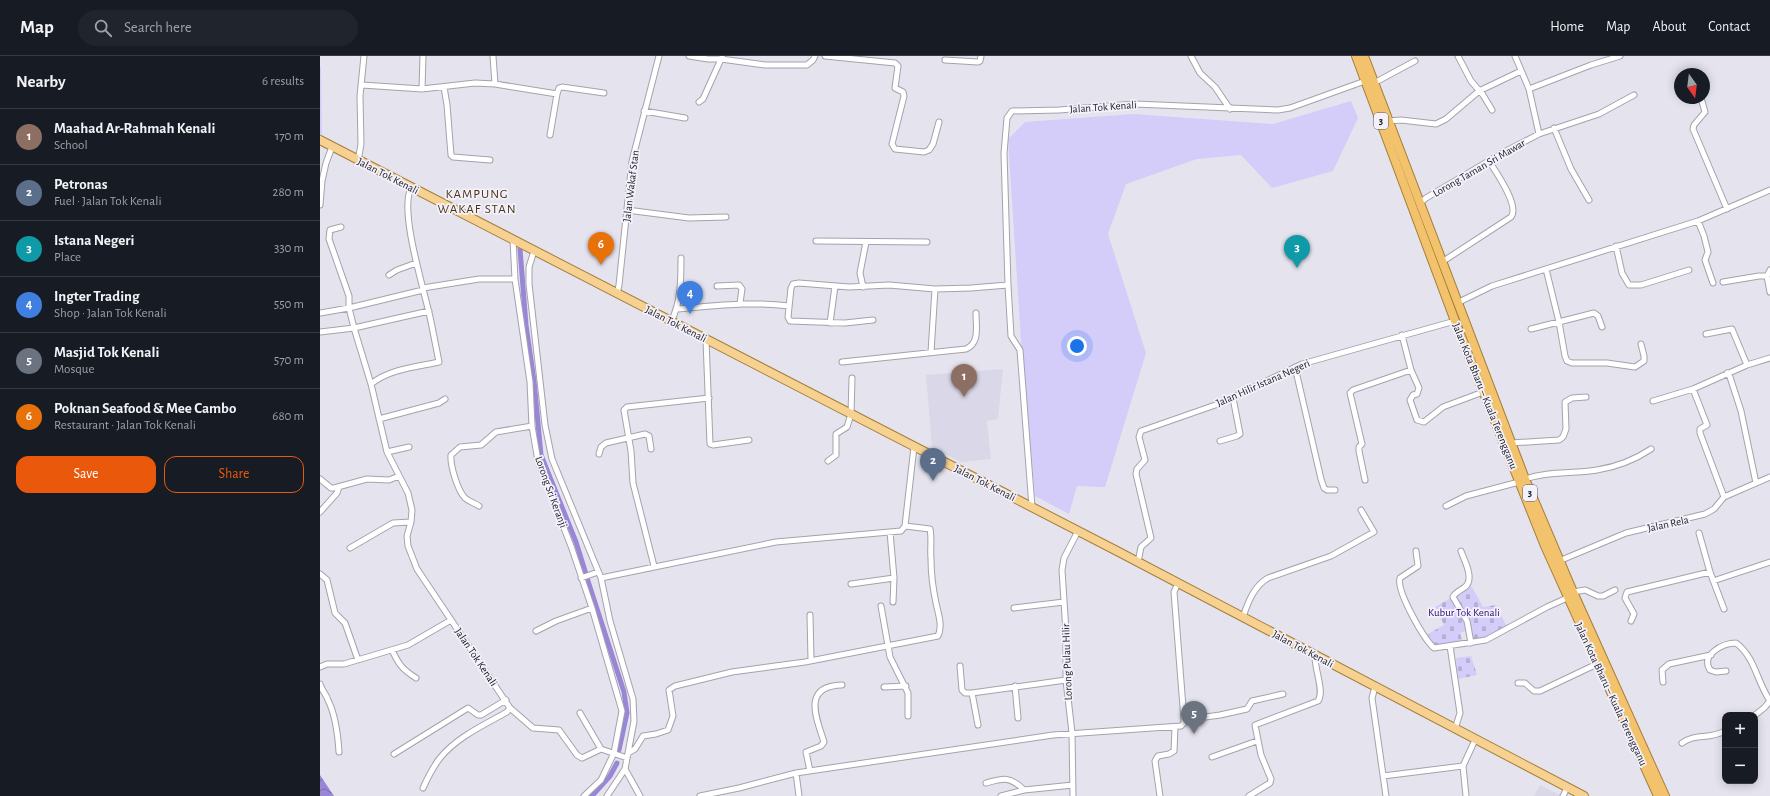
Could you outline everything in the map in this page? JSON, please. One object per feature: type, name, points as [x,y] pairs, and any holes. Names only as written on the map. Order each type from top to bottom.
[{"type":"highway","name":"Jalan Kota Bharu – Kuala Terengganu","points":[[1356,56],[1409,185],[1420,203],[1510,443],[1522,481],[1559,561],[1570,595],[1661,796]]},
{"type":"highway","name":"Jalan Kota Bharu – Kuala Terengganu","points":[[1364,56],[1389,121],[1455,321],[1483,392],[1570,595],[1597,664],[1661,796]]},
{"type":"main road","name":"Jalan Tok Kenali","points":[[320,140],[358,161],[1138,562],[1455,729],[1571,793],[1584,796]]},
{"type":"street","points":[[358,161],[361,144],[360,96],[364,56]]},
{"type":"street","points":[[422,89],[423,56]]},
{"type":"street","points":[[493,56],[495,84]]},
{"type":"street","name":"Jalan Wakaf Stan","points":[[617,294],[619,288],[632,161],[659,56]]},
{"type":"street","points":[[689,56],[708,59],[722,57],[765,66],[807,65],[815,56]]},
{"type":"street","points":[[825,56],[895,63],[898,66],[895,88],[902,92],[904,96],[892,144],[895,149],[924,152],[929,150],[933,144],[939,122]]},
{"type":"street","points":[[945,60],[978,62],[980,61],[981,56]]},
{"type":"street","points":[[1191,56],[1200,73],[1215,87],[1230,108]]},
{"type":"street","points":[[1458,56],[1471,81],[1492,110]]},
{"type":"street","points":[[1516,56],[1529,89],[1539,134]]},
{"type":"street","points":[[1529,89],[1620,56]]},
{"type":"street","points":[[699,102],[703,99],[722,57]]},
{"type":"street","points":[[1374,83],[1415,61]]},
{"type":"street","points":[[1389,121],[1401,120],[1436,124],[1446,118],[1479,91],[1521,71]]},
{"type":"street","name":"Jalan Tok Kenali","points":[[1032,507],[1020,350],[1011,336],[1008,285],[1004,153],[1007,118],[1012,111],[1059,110],[1135,104],[1278,110],[1290,108],[1365,81]]},
{"type":"street","points":[[362,85],[422,89],[475,83],[495,84],[557,94]]},
{"type":"street","points":[[444,87],[451,155],[453,157],[490,160]]},
{"type":"street","points":[[550,135],[557,94],[561,87],[604,93]]},
{"type":"street","name":"Lorong Taman Sri Mawar","points":[[1420,203],[1490,161],[1539,134],[1599,114],[1634,95]]},
{"type":"street","points":[[1704,104],[1705,112],[1694,125],[1694,133],[1727,209]]},
{"type":"street","points":[[644,111],[685,118]]},
{"type":"street","points":[[1554,128],[1571,169],[1589,200]]},
{"type":"street","points":[[320,205],[322,181],[326,163],[332,147]]},
{"type":"street","points":[[1442,262],[1514,214],[1512,204],[1505,187],[1490,161]]},
{"type":"street","points":[[371,384],[380,377],[392,372],[439,362],[429,311],[416,263],[408,208],[408,194],[411,188]]},
{"type":"street","points":[[1457,303],[1492,286],[1698,220],[1770,190]]},
{"type":"street","points":[[627,210],[689,218],[726,218]]},
{"type":"street","points":[[1698,220],[1708,252],[1705,260],[1713,283]]},
{"type":"street","name":"Jalan Tok Kenali","points":[[341,227],[330,230],[329,239],[349,296],[349,308],[371,384],[387,452],[408,493],[412,510],[411,522],[407,536],[408,546],[417,569],[510,708],[534,728],[559,730],[577,755],[582,758],[601,749]]},
{"type":"street","name":"Lorong Sri Keranji","points":[[512,240],[515,279],[530,382],[532,426],[538,461],[571,546],[592,608],[622,711],[614,753],[601,780],[584,796]]},
{"type":"street","points":[[816,241],[928,242]]},
{"type":"street","points":[[864,287],[860,273],[866,242]]},
{"type":"street","points":[[1616,246],[1622,273],[1629,285],[1641,284],[1689,270]]},
{"type":"street","points":[[534,251],[529,267],[529,284],[546,425],[552,459],[601,578],[610,621],[633,699],[634,721],[625,769],[607,796]]},
{"type":"street","points":[[671,322],[677,309],[681,283],[681,258]]},
{"type":"street","points":[[389,275],[396,270],[416,263]]},
{"type":"street","points":[[1546,269],[1567,361],[1572,363],[1607,363],[1635,367],[1644,362],[1641,344]]},
{"type":"street","points":[[1770,270],[1767,276],[1770,292]]},
{"type":"street","points":[[1723,282],[1767,276]]},
{"type":"street","points":[[320,313],[349,308],[423,289],[479,279],[515,279]]},
{"type":"street","points":[[873,320],[830,323],[790,321],[788,317],[791,288],[793,284],[799,283],[864,287],[889,285],[935,289],[1008,285]]},
{"type":"street","points":[[717,286],[739,285],[742,290],[740,303]]},
{"type":"street","points":[[830,323],[835,286]]},
{"type":"street","points":[[932,352],[935,289]]},
{"type":"street","points":[[677,309],[740,303],[764,303],[789,306]]},
{"type":"street","points":[[320,332],[354,328],[429,311]]},
{"type":"street","points":[[842,362],[966,349],[971,346],[976,339],[976,313]]},
{"type":"street","points":[[1531,329],[1596,313],[1602,327]]},
{"type":"street","name":"Jalan Hilir Istana Negeri","points":[[1138,562],[1141,547],[1150,540],[1152,536],[1136,474],[1137,469],[1145,460],[1139,436],[1142,430],[1233,398],[1302,364],[1455,321]]},
{"type":"street","points":[[1706,334],[1732,329],[1747,365]]},
{"type":"street","points":[[1402,335],[1411,370],[1419,391],[1411,397],[1410,400],[1415,417],[1420,422],[1424,422],[1443,407],[1483,392]]},
{"type":"street","points":[[706,340],[710,444],[713,445],[749,440]]},
{"type":"street","points":[[1654,402],[1693,389],[1747,365],[1770,358]]},
{"type":"street","points":[[1295,368],[1299,379],[1321,479],[1327,490],[1335,490]]},
{"type":"street","points":[[1365,480],[1359,451],[1359,447],[1362,444],[1350,393],[1353,390],[1411,370]]},
{"type":"street","points":[[1727,374],[1730,378],[1741,411],[1756,483]]},
{"type":"street","points":[[828,461],[836,455],[836,434],[847,427],[851,414],[852,378]]},
{"type":"street","points":[[1693,389],[1707,425],[1700,429],[1700,433],[1724,497]]},
{"type":"street","points":[[1510,443],[1559,440],[1563,437],[1566,429],[1565,402],[1572,398],[1586,397]]},
{"type":"street","points":[[654,566],[633,483],[624,410],[627,407],[709,398]]},
{"type":"street","points":[[1220,441],[1240,434],[1233,398]]},
{"type":"street","points":[[379,419],[439,403],[445,399]]},
{"type":"street","points":[[480,506],[464,497],[457,483],[451,455],[460,448],[482,445],[496,432],[532,426]]},
{"type":"street","points":[[599,454],[603,445],[628,437],[648,435],[651,449]]},
{"type":"street","points":[[387,452],[409,447]]},
{"type":"street","points":[[601,578],[776,542],[901,531],[905,526],[914,447]]},
{"type":"street","points":[[1446,506],[1466,496],[1543,475],[1598,470],[1641,456],[1651,449]]},
{"type":"street","points":[[320,479],[331,488],[367,479],[389,480],[399,476]]},
{"type":"street","name":"Jalan Rela","points":[[1559,561],[1626,533],[1705,514],[1714,510],[1724,497],[1770,477]]},
{"type":"street","points":[[320,512],[337,493],[339,487]]},
{"type":"street","points":[[1243,617],[1247,604],[1260,583],[1268,578],[1331,556],[1374,532],[1360,510]]},
{"type":"street","points":[[350,548],[393,523],[411,522]]},
{"type":"street","points":[[627,756],[635,749],[643,736],[668,730],[673,716],[669,690],[670,688],[732,672],[811,660],[938,636],[940,632],[940,620],[935,601],[930,560],[930,528],[905,526]]},
{"type":"street","name":"Lorong Pulau Hilir","points":[[1073,796],[1072,733],[1066,680],[1066,632],[1062,570],[1063,562],[1078,531]]},
{"type":"street","points":[[890,532],[894,578],[893,602]]},
{"type":"street","points":[[1698,533],[1710,572],[1724,609]]},
{"type":"street","points":[[1416,550],[1418,566],[1400,578],[1400,586],[1409,609],[1430,645],[1434,648],[1486,640],[1570,595],[1585,590],[1598,596],[1603,596],[1615,590]]},
{"type":"street","points":[[1461,550],[1469,573],[1469,581],[1466,586],[1454,594],[1453,597],[1467,621],[1471,643]]},
{"type":"street","points":[[1714,581],[1770,562]]},
{"type":"street","points":[[581,578],[598,572]]},
{"type":"street","points":[[1631,621],[1634,614],[1626,598],[1627,592],[1710,572]]},
{"type":"street","points":[[320,574],[328,580],[335,613],[345,622],[358,660]]},
{"type":"street","points":[[852,584],[894,578]]},
{"type":"street","points":[[700,796],[796,773],[1053,735],[1175,727],[1184,725],[1174,592],[1178,583]]},
{"type":"street","points":[[1014,608],[1064,602]]},
{"type":"street","points":[[881,606],[887,646],[892,662],[906,686],[909,700],[908,716]]},
{"type":"street","points":[[536,631],[556,621],[592,608]]},
{"type":"street","points":[[810,614],[811,660]]},
{"type":"street","points":[[320,667],[327,664],[344,664],[408,645],[451,620]]},
{"type":"street","points":[[1726,670],[1716,672],[1710,670],[1707,662],[1711,655],[1720,646],[1732,643],[1738,644],[1753,662],[1760,683],[1770,701],[1758,713]]},
{"type":"street","points":[[1450,646],[1460,713],[1455,729]]},
{"type":"street","points":[[392,650],[399,665],[404,671],[416,678]]},
{"type":"street","points":[[1250,796],[1272,779],[1261,755],[1254,727],[1256,724],[1316,703],[1320,699],[1321,693],[1315,655]]},
{"type":"street","points":[[1663,682],[1662,670],[1669,664],[1711,655]]},
{"type":"street","points":[[1518,683],[1528,684],[1537,692],[1597,664]]},
{"type":"street","points":[[960,666],[962,690],[965,693],[1066,680]]},
{"type":"street","points":[[320,684],[323,694],[329,701],[340,752]]},
{"type":"street","points":[[810,771],[806,752],[822,746],[824,742],[816,715],[816,696],[826,687],[842,684]]},
{"type":"street","points":[[884,687],[906,686]]},
{"type":"street","points":[[1015,686],[1018,718]]},
{"type":"street","points":[[1376,687],[1372,698],[1386,796]]},
{"type":"street","points":[[972,693],[978,725]]},
{"type":"street","points":[[1184,720],[1220,715],[1246,709],[1252,701],[1283,694]]},
{"type":"street","points":[[394,754],[468,708],[478,715],[481,715],[506,700]]},
{"type":"street","points":[[423,788],[433,767],[448,750],[463,738],[508,712],[510,708]]},
{"type":"street","points":[[580,713],[601,749],[627,756]]},
{"type":"street","points":[[1160,796],[1155,761],[1158,756],[1170,754],[1174,751],[1175,727]]},
{"type":"street","points":[[1682,743],[1691,737],[1710,736],[1722,732]]},
{"type":"street","points":[[1466,796],[1463,766],[1475,740]]},
{"type":"street","points":[[1212,757],[1257,741]]},
{"type":"street","points":[[1383,776],[1463,766]]},
{"type":"street","points":[[625,769],[640,796]]},
{"type":"street","points":[[796,773],[799,796]]},
{"type":"street","points":[[986,783],[1008,779],[1018,783],[1024,790]]},
{"type":"street","points":[[1001,796],[1024,790],[1073,785]]},
{"type":"shaded area","points":[[1003,369],[998,419],[987,421],[991,459],[961,462],[932,447],[926,375]]},
{"type":"shaded area","points":[[1540,785],[1562,796],[1534,796]]},
{"type":"green space","points":[[321,67],[322,137],[320,136]]},
{"type":"green space","points":[[1351,101],[1358,118],[1333,171],[1272,188],[1241,155],[1197,159],[1126,184],[1108,234],[1146,353],[1105,487],[1077,486],[1069,514],[1035,496],[1021,341],[1008,139],[1025,122],[1133,114],[1273,124]]},
{"type":"green space","name":"Kubur Tok Kenali","points":[[1469,587],[1472,587],[1483,607],[1496,605],[1507,627],[1486,638],[1472,638],[1468,630],[1460,633],[1462,640],[1441,646],[1434,644],[1428,634],[1444,625],[1435,607]]},
{"type":"green space","points":[[1471,656],[1477,675],[1458,679],[1456,658]]},
{"type":"water","points":[[320,775],[334,796],[320,796]]},
{"type":"waterway","points":[[520,249],[526,325],[534,381],[541,455],[576,542],[586,574]]},
{"type":"waterway","points":[[587,578],[624,692],[627,713],[619,750]]},
{"type":"waterway","points":[[592,796],[610,776],[617,763]]},
{"type":"place","name":"Poknan Seafood & Mee Cambo","points":[[601,265]]},
{"type":"place","name":"Istana Negeri","points":[[1297,268]]},
{"type":"place","name":"Ingter Trading","points":[[690,314]]},
{"type":"place","name":"Maahad Ar-Rahmah Kenali","points":[[964,397]]},
{"type":"place","name":"Petronas","points":[[933,481]]},
{"type":"place","name":"Masjid Tok Kenali","points":[[1194,734]]},
{"type":"district","name":"KAMPUNG WAKAF STAN","points":[[477,202]]}]
